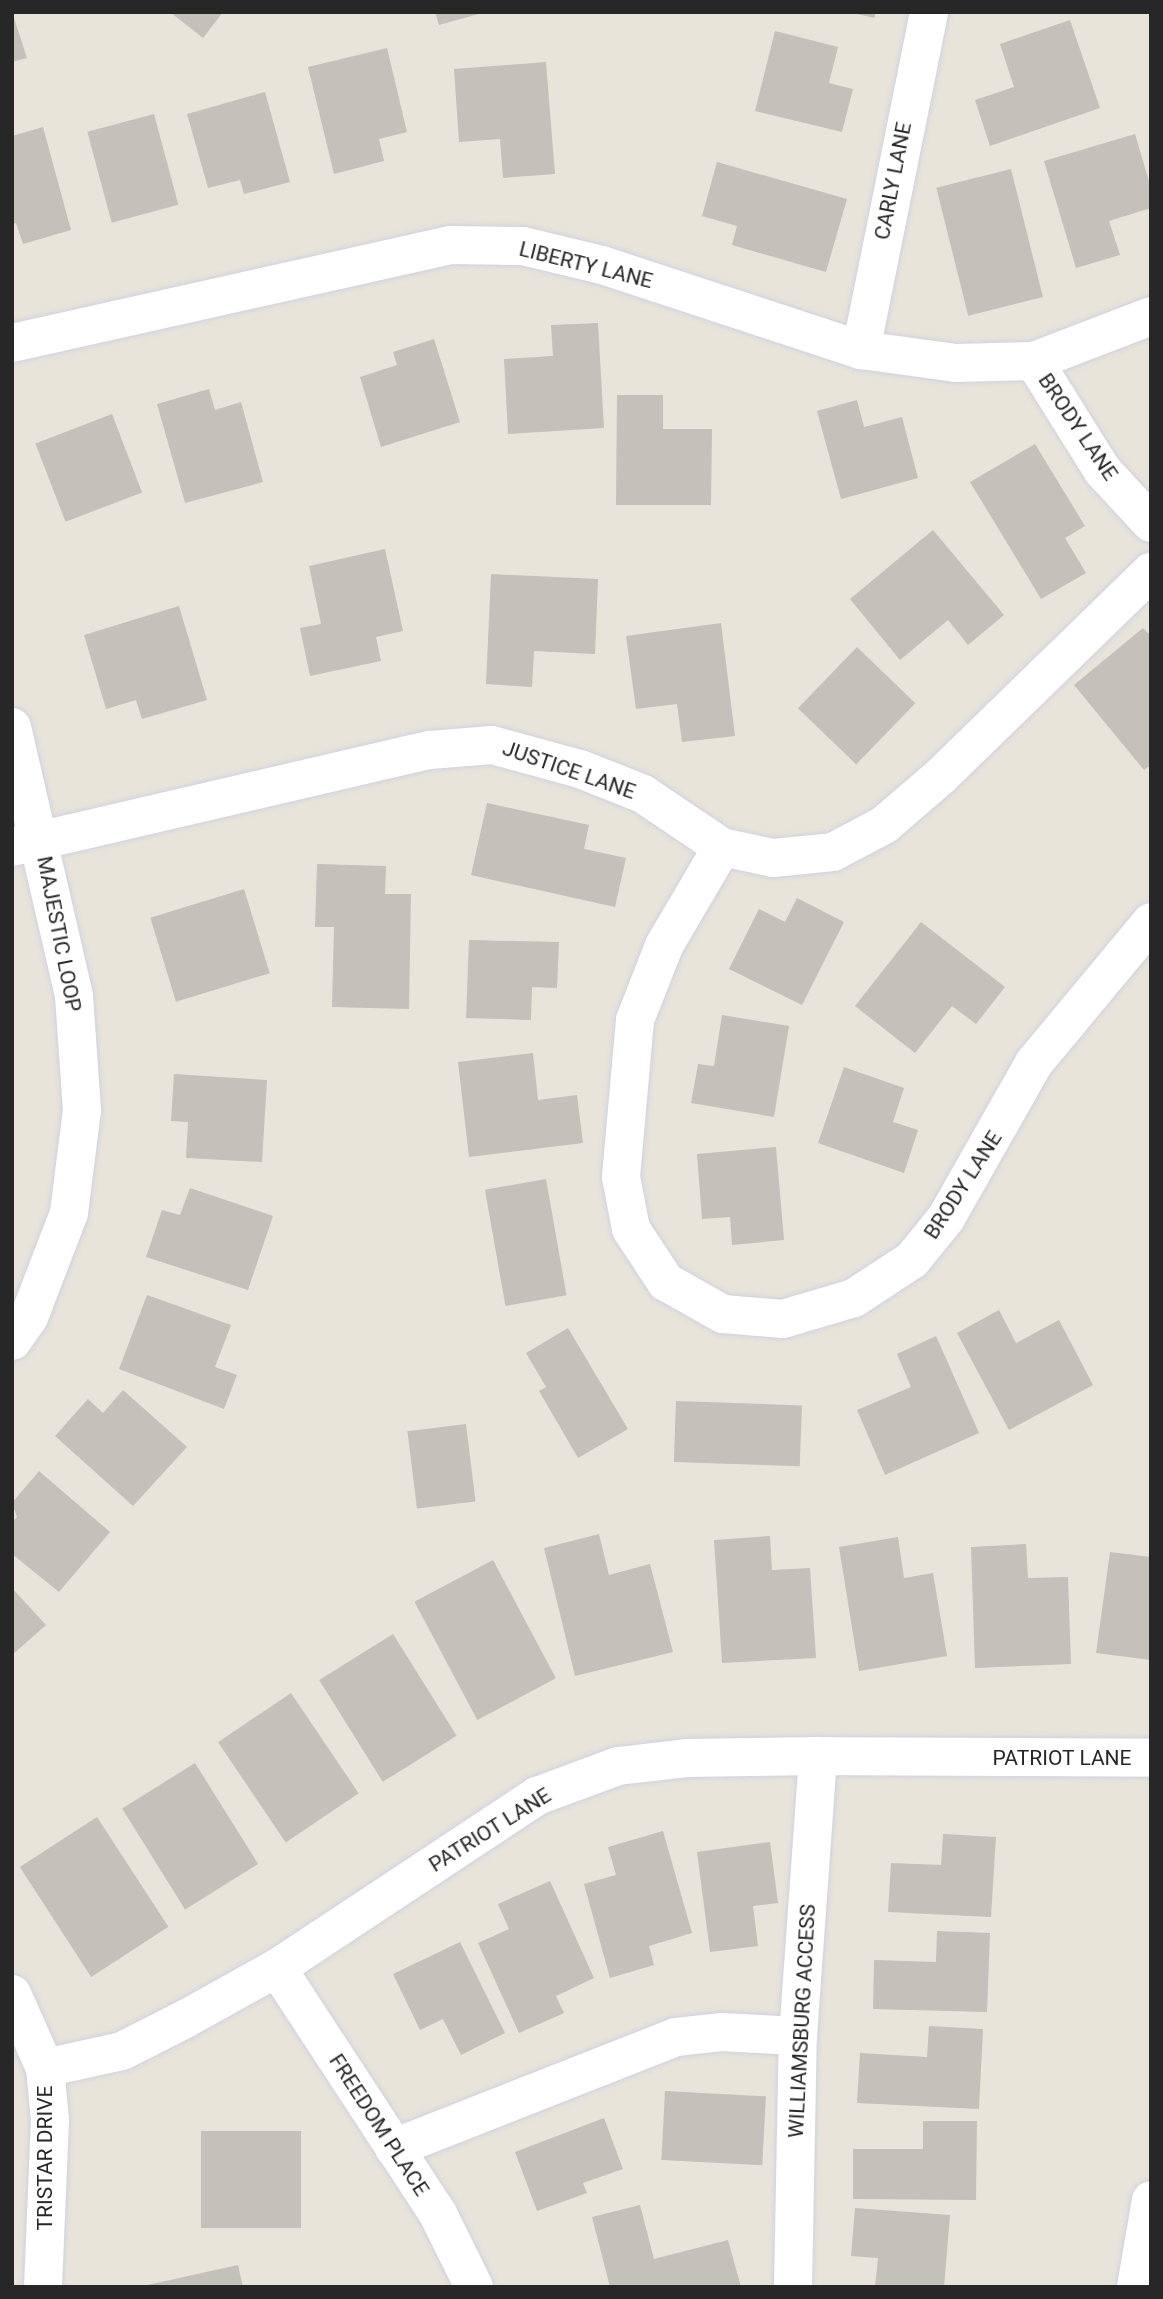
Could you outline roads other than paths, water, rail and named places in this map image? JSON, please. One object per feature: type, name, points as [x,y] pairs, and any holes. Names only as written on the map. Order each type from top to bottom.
[{"type":"street","name":"CARLY LANE","points":[[861,349],[929,12]]},
{"type":"street","name":"LIBERTY LANE","points":[[12,343],[451,245],[523,246],[602,265],[861,349],[956,363],[1034,361],[1151,316]]},
{"type":"street","name":"BRODY LANE","points":[[1034,361],[1102,470],[1151,523]]},
{"type":"street","name":"JUSTICE LANE","points":[[27,844],[430,750],[492,745],[580,769],[643,794],[722,848],[773,858],[833,852],[884,825],[1151,572]]},
{"type":"street","name":"MAJESTIC LOOP","points":[[12,727],[27,844],[74,996],[82,1110],[69,1213],[30,1317],[12,1341]]},
{"type":"street","name":"BRODY LANE","points":[[722,848],[664,946],[635,1020],[621,1177],[631,1228],[666,1282],[723,1314],[783,1319],[854,1298],[912,1260],[953,1207],[1034,1063],[1151,922]]},
{"type":"street","name":"PATRIOT LANE","points":[[45,2068],[121,2050],[276,1968],[537,1796],[618,1766],[687,1758],[818,1756],[1151,1758]]},
{"type":"street","name":"WILLIAMSBURG ACCESS","points":[[793,2287],[798,2036],[818,1756]]},
{"type":"street","name":"FREEDOM PLACE","points":[[276,1968],[438,2214],[474,2287]]},
{"type":"street","name":"TRISTAR DRIVE","points":[[12,1994],[45,2068],[50,2120],[43,2287]]},
{"type":"street","points":[[394,2148],[676,2037],[721,2032],[798,2036]]},
{"type":"street","points":[[1136,2287],[1151,2200]]}]
